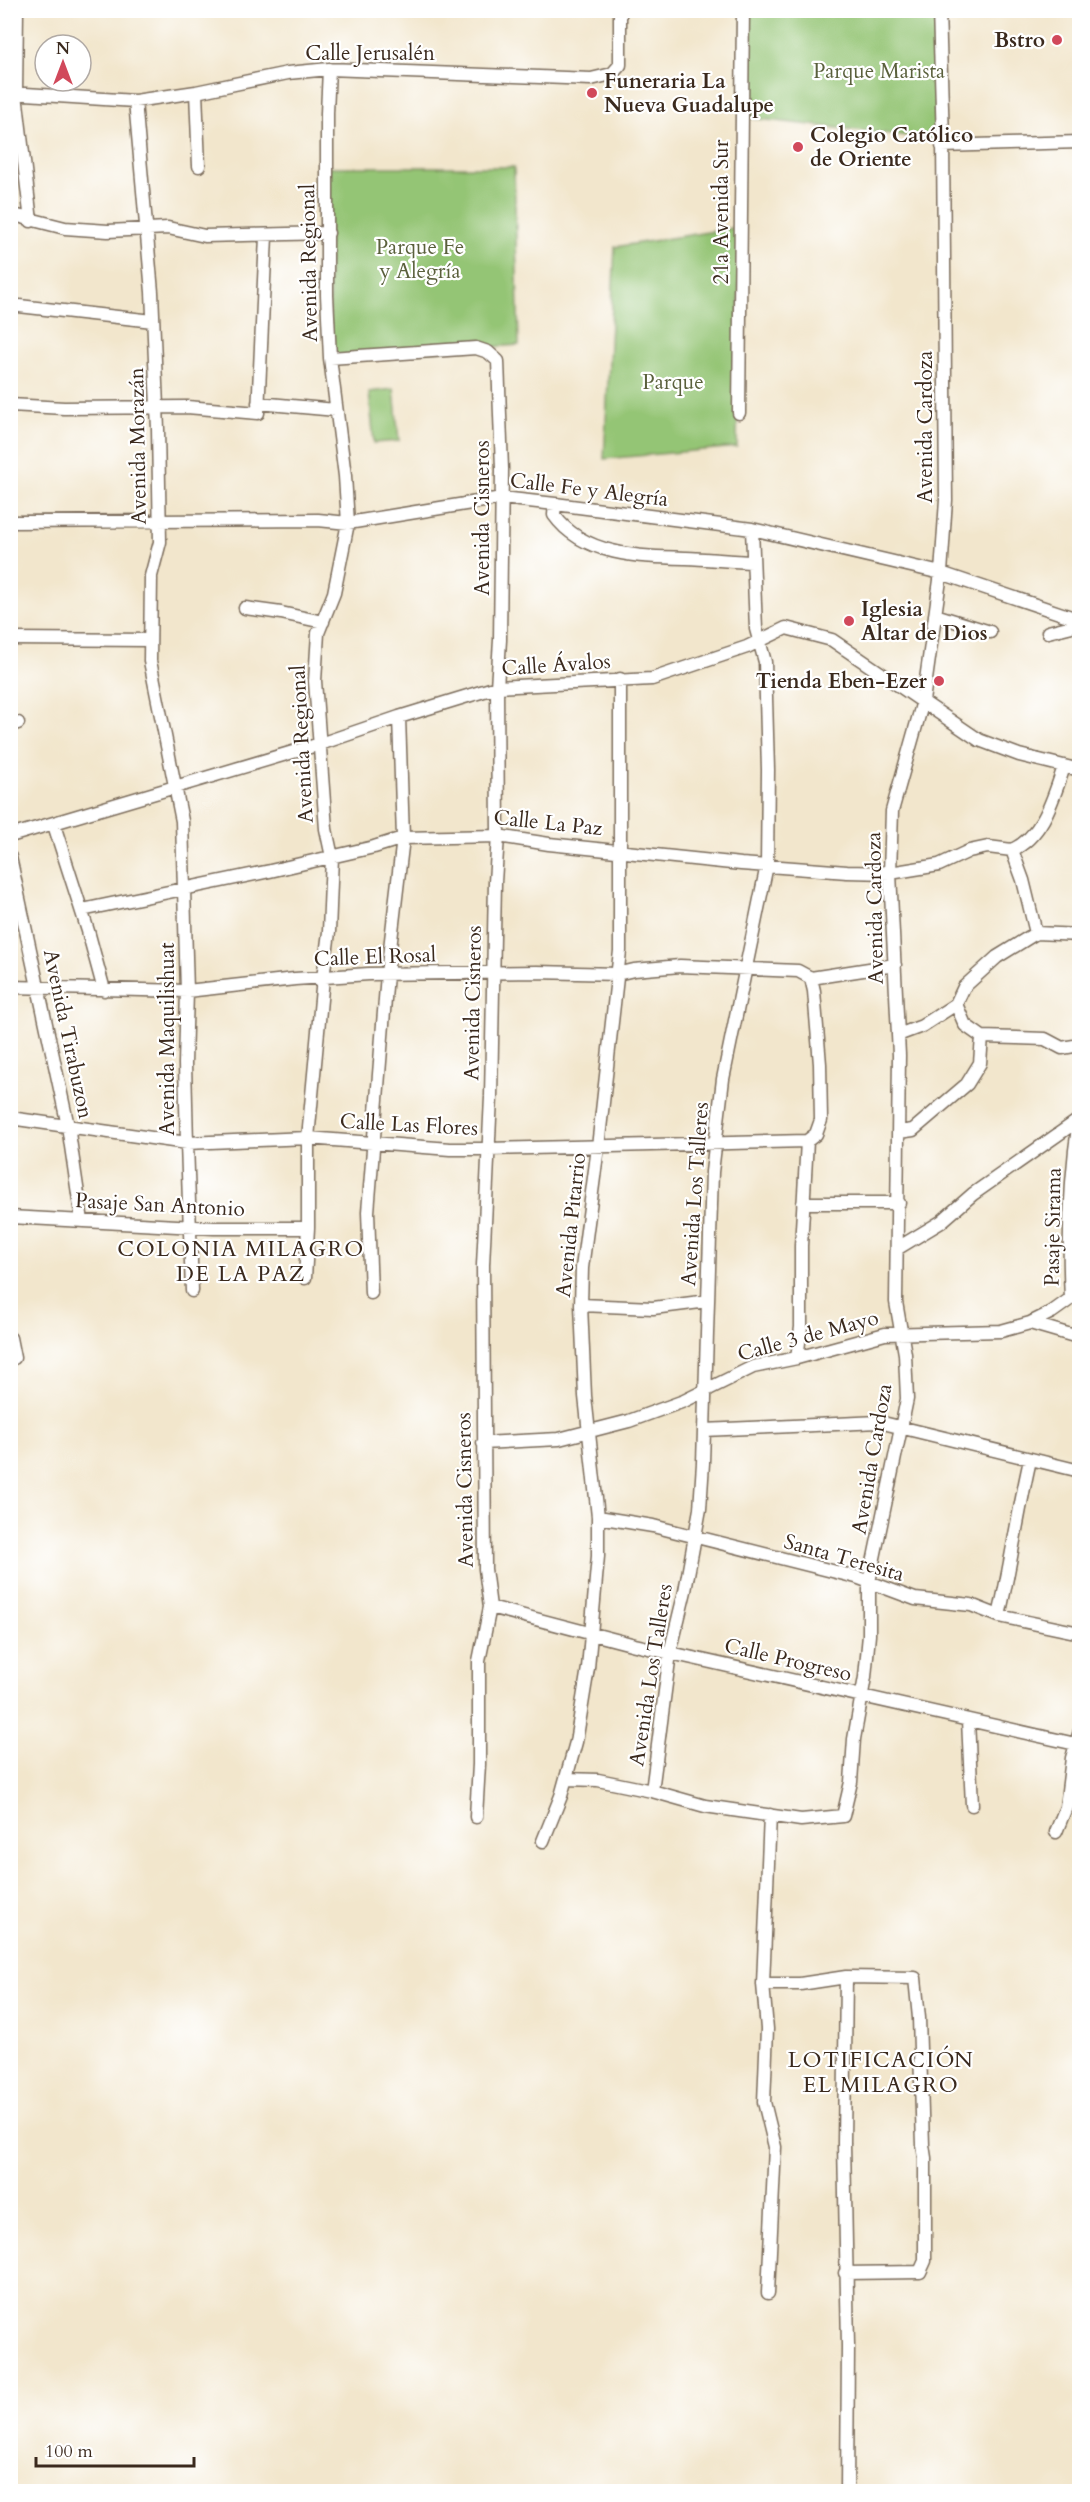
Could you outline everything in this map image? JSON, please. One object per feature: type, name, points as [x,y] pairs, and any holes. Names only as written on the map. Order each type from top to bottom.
[{"type":"street","points":[[17,10],[13,94],[31,221]]},
{"type":"street","name":"Calle Jerusalén","points":[[13,94],[135,101],[196,92],[288,73],[329,69],[591,79],[612,74],[620,65],[620,10]]},
{"type":"street","name":"21a Avenida Sur","points":[[739,413],[743,10]]},
{"type":"street","name":"Avenida Cardoza","points":[[770,1815],[801,1820],[843,1816],[851,1782],[869,1635],[869,1582],[907,1399],[905,1354],[896,1302],[899,1203],[898,1035],[890,873],[892,811],[923,701],[941,573],[945,500],[939,10]]},
{"type":"street","name":"Avenida Regional","points":[[305,1278],[308,1228],[308,1138],[322,978],[329,932],[332,857],[326,829],[315,681],[318,633],[334,593],[348,523],[345,476],[330,358],[327,295],[329,69]]},
{"type":"street","points":[[196,92],[199,166]]},
{"type":"street","name":"Avenida Morazán","points":[[135,101],[147,229],[157,406],[160,542],[151,576],[150,661],[175,788]]},
{"type":"street","points":[[942,146],[1080,142]]},
{"type":"street","points":[[10,214],[65,228],[108,231],[168,228],[205,236],[328,233]]},
{"type":"street","points":[[258,408],[266,236]]},
{"type":"street","points":[[10,305],[153,321]]},
{"type":"street","name":"Avenida Cisneros","points":[[330,358],[476,348],[488,352],[498,361],[502,498],[497,687],[498,836],[491,1097],[483,1264],[485,1569],[490,1607],[478,1661],[479,1743],[476,1817]]},
{"type":"street","points":[[10,405],[64,408],[157,406],[336,410]]},
{"type":"street","name":"Calle Fe y Alegría","points":[[10,522],[318,520],[348,523],[502,498],[752,530],[941,573],[1080,622]]},
{"type":"street","points":[[555,504],[554,515],[564,529],[603,548],[630,555],[656,558],[752,562]]},
{"type":"street","name":"Avenida Los Talleres","points":[[652,1791],[670,1653],[685,1591],[700,1509],[711,1251],[712,1172],[723,1079],[748,967],[767,866],[768,770],[765,662],[756,629],[752,530]]},
{"type":"street","points":[[246,608],[322,622]]},
{"type":"street","points":[[935,615],[990,632]]},
{"type":"street","points":[[1048,632],[1080,622]]},
{"type":"street","name":"Calle Ávalos","points":[[10,836],[54,825],[320,744],[497,687],[652,679],[759,641],[786,628],[832,640],[979,740],[1019,755],[1080,771]]},
{"type":"street","points":[[10,639],[150,640]]},
{"type":"street","name":"Avenida Pitarrio","points":[[543,1841],[566,1779],[576,1742],[591,1634],[598,1556],[598,1517],[588,1431],[581,1305],[582,1268],[620,951],[620,679]]},
{"type":"street","points":[[371,1293],[369,1212],[387,974],[403,838],[399,717]]},
{"type":"street","points":[[1036,933],[1014,854],[1041,823],[1064,767]]},
{"type":"street","name":"Avenida Maquilishuat","points":[[175,788],[182,821],[187,991],[185,1064],[192,1291]]},
{"type":"street","points":[[54,825],[82,910],[104,990]]},
{"type":"street","name":"Calle La Paz","points":[[82,910],[332,857],[403,838],[498,836],[620,851],[846,872],[890,873],[939,866],[969,851],[988,847],[1014,854]]},
{"type":"street","name":"Avenida Tirabuzon","points":[[10,857],[68,1125],[82,1221]]},
{"type":"street","points":[[898,1035],[922,1026],[956,1004],[964,987],[997,957],[1036,933],[1080,935]]},
{"type":"street","points":[[797,1358],[803,1293],[801,1246],[807,1141],[816,1134],[821,1120],[820,1064],[811,978],[895,965]]},
{"type":"street","name":"Calle El Rosal","points":[[10,987],[187,991],[295,979],[387,974],[617,974],[633,970],[680,966],[748,967],[798,971],[811,978]]},
{"type":"street","points":[[956,1004],[964,1025],[982,1037],[1045,1039],[1062,1048],[1080,1045]]},
{"type":"street","points":[[899,1132],[913,1130],[967,1084],[980,1064],[982,1037]]},
{"type":"street","name":"Calle Las Flores","points":[[10,1118],[187,1143],[308,1138],[488,1149],[807,1141]]},
{"type":"street","points":[[898,1248],[941,1222],[973,1194],[1079,1120]]},
{"type":"street","name":"Pasaje Sirama","points":[[1075,1296],[1069,1264],[1073,1162],[1079,1120]]},
{"type":"street","points":[[803,1203],[899,1203]]},
{"type":"street","name":"Pasaje San Antonio","points":[[10,1217],[190,1227],[308,1228]]},
{"type":"street","name":"Calle 3 de Mayo","points":[[483,1443],[559,1439],[629,1421],[684,1401],[753,1367],[797,1358],[885,1334],[1001,1331],[1030,1323],[1075,1296]]},
{"type":"street","points":[[581,1305],[653,1308],[708,1301]]},
{"type":"street","points":[[1030,1323],[1071,1335],[1080,1334]]},
{"type":"street","points":[[10,1338],[14,1358]]},
{"type":"street","points":[[704,1430],[879,1422],[1080,1472]]},
{"type":"street","points":[[999,1616],[1010,1569],[1016,1518],[1030,1460]]},
{"type":"street","name":"Santa Teresita","points":[[598,1517],[644,1524],[869,1582],[915,1599],[971,1605],[999,1616],[1080,1633]]},
{"type":"street","name":"Calle Progreso","points":[[490,1607],[670,1653],[1078,1744]]},
{"type":"street","points":[[968,1720],[972,1805]]},
{"type":"street","points":[[1056,1832],[1066,1807],[1072,1758],[1080,1731]]},
{"type":"street","points":[[566,1779],[598,1780],[652,1791],[705,1806],[770,1815],[763,1984],[767,2029],[764,2102],[775,2147],[768,2293]]},
{"type":"street","points":[[763,1984],[800,1984],[846,1977],[915,1978],[919,2018],[922,2145],[925,2158],[925,2261],[920,2272],[845,2273]]},
{"type":"street","points":[[846,1977],[844,2143],[848,2346],[847,2492]]},
{"type":"green space","name":"Parque Marista","points":[[743,11],[940,11],[943,140],[741,117]]},
{"type":"green space","name":"Parque Fe y Alegría","points":[[328,167],[514,167],[519,345],[330,358]]},
{"type":"green space","name":"Parque","points":[[740,227],[737,447],[604,459],[615,247]]},
{"type":"green space","points":[[394,389],[399,441],[374,443],[369,392]]},
{"type":"place","name":"Bstro","points":[[1057,40]]},
{"type":"place","name":"Funeraria La Nueva Guadalupe","points":[[592,93]]},
{"type":"place","name":"Colegio Católico de Oriente","points":[[798,147]]},
{"type":"place","name":"Iglesia Altar de Dios","points":[[849,621]]},
{"type":"place","name":"Tienda Eben-Ezer","points":[[939,681]]},
{"type":"district","name":"COLONIA MILAGRO DE LA PAZ","points":[[241,1262]]},
{"type":"district","name":"LOTIFICACIÓN EL MILAGRO","points":[[881,2072]]}]
